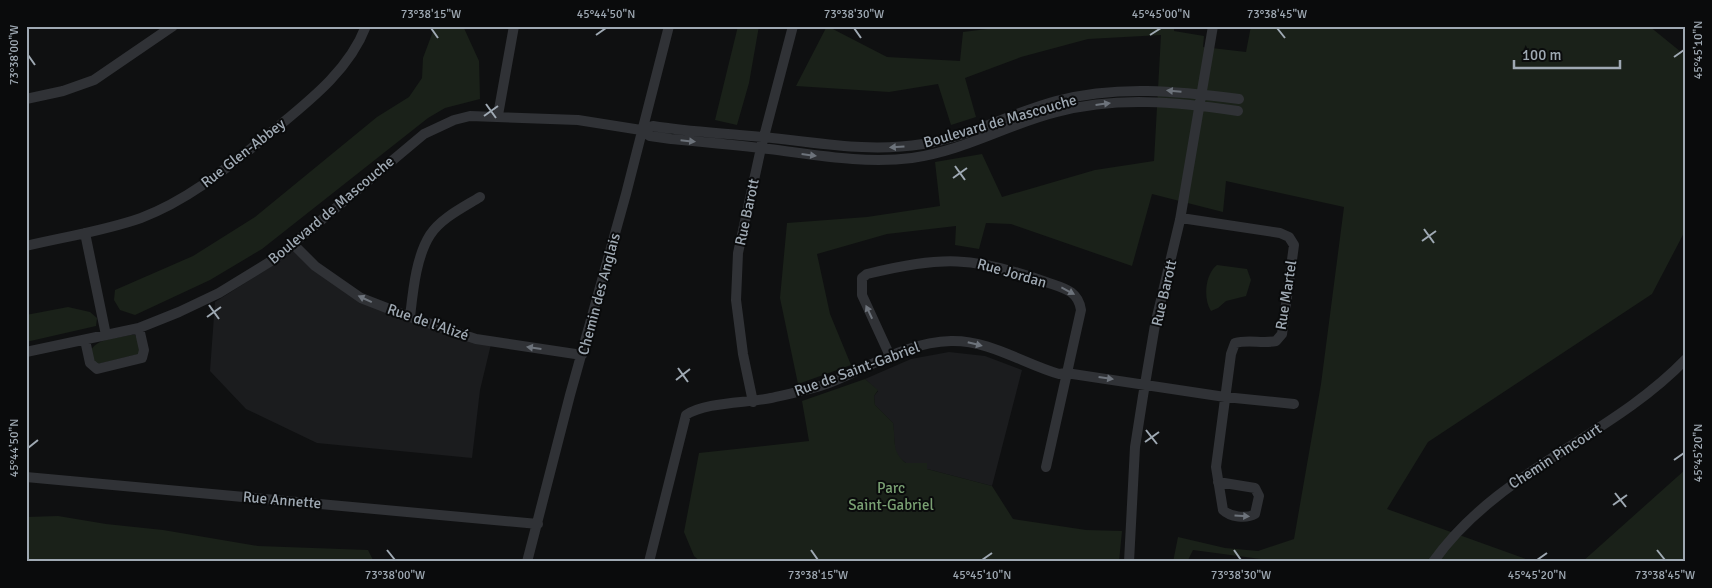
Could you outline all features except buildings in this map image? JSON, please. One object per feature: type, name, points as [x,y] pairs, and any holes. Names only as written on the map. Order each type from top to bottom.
[{"type":"street","points":[[26,99],[63,91],[94,80],[173,26]]},
{"type":"street","name":"Rue Glen-Abbey","points":[[26,246],[141,218],[201,188],[232,165],[304,105],[343,68],[366,26]]},
{"type":"street","points":[[498,115],[514,26]]},
{"type":"street","name":"Chemin des Anglais","points":[[528,562],[668,26]]},
{"type":"street","name":"Rue Barott","points":[[753,402],[743,354],[736,300],[736,272],[743,224],[793,26]]},
{"type":"street","name":"Rue Barott","points":[[1129,562],[1135,447],[1156,324],[1181,218],[1200,94],[1213,26]]},
{"type":"street","name":"Boulevard de Mascouche","points":[[642,130],[652,126],[850,148],[907,146],[961,135],[1018,113],[1068,98],[1144,90],[1240,99]]},
{"type":"street","name":"Boulevard de Mascouche","points":[[26,352],[139,328],[179,312],[236,284],[293,244],[424,134],[454,120],[470,116],[498,115],[578,120],[642,130],[650,136],[855,160],[912,158],[965,145],[1056,112],[1075,108],[1135,101],[1199,105],[1238,111]]},
{"type":"street","points":[[410,317],[422,255],[431,234],[449,216],[480,197]]},
{"type":"street","name":"Rue Martel","points":[[1181,218],[1280,233],[1289,237],[1294,245],[1282,334],[1276,341],[1268,343],[1244,340],[1235,343],[1231,354],[1216,467],[1218,482],[1223,510],[1227,514],[1251,516],[1255,514],[1260,496],[1255,488],[1218,482]]},
{"type":"street","points":[[85,233],[106,335]]},
{"type":"street","name":"Rue de l'Alizé","points":[[293,244],[315,266],[361,298],[448,332],[476,339],[582,355]]},
{"type":"street","name":"Rue Jordan","points":[[890,356],[862,295],[862,278],[867,274],[910,264],[945,260],[975,261],[1009,268],[1073,291],[1080,300],[1081,310],[1066,373]]},
{"type":"street","points":[[85,340],[90,363],[96,369],[142,358],[144,350],[139,328]]},
{"type":"street","name":"Rue de Saint-Gabriel","points":[[649,562],[686,415],[692,411],[753,402],[806,390],[890,356],[926,344],[962,341],[992,349],[1054,373],[1066,373],[1294,404]]},
{"type":"street","name":"Chemin Pincourt","points":[[1433,562],[1471,517],[1506,487],[1637,402],[1686,359]]},
{"type":"street","points":[[1046,467],[1066,373]]},
{"type":"street","name":"Rue Annette","points":[[26,477],[538,524]]},
{"type":"shaded area","points":[[293,244],[361,298],[492,340],[480,390],[472,458],[317,443],[246,409],[210,371],[215,302],[272,266]]},
{"type":"shaded area","points":[[949,352],[985,356],[1022,370],[992,486],[927,469],[927,463],[906,463],[899,458],[895,450],[893,423],[875,405],[874,396],[878,391],[865,379],[911,359]]},
{"type":"green space","points":[[435,26],[463,26],[479,61],[480,99],[445,108],[428,118],[262,249],[210,280],[135,315],[120,310],[114,300],[115,290],[193,256],[255,217],[377,117],[409,97],[422,78],[423,58]]},
{"type":"green space","points":[[738,26],[759,26],[749,83],[737,125],[715,120]]},
{"type":"green space","points":[[827,26],[887,57],[960,61],[963,32],[1003,27],[1048,29],[1174,26],[1174,31],[1204,36],[1203,47],[1246,52],[1251,26],[1649,26],[1686,56],[1686,229],[1652,294],[1428,442],[1387,509],[1534,562],[1284,562],[1193,550],[1187,562],[1173,562],[1178,537],[1225,548],[1258,551],[1294,539],[1321,384],[1344,207],[1226,181],[1223,212],[1152,194],[1132,266],[1011,224],[986,223],[979,249],[955,245],[956,226],[887,234],[817,254],[830,314],[851,365],[798,384],[780,298],[787,223],[867,217],[940,206],[935,162],[982,154],[1002,197],[1095,170],[1154,161],[1161,35],[1088,39],[1021,57],[965,78],[976,117],[951,125],[938,84],[889,92],[796,86]]},
{"type":"green space","points":[[1217,265],[1247,269],[1251,280],[1246,296],[1226,301],[1211,311],[1208,306],[1206,287],[1210,274]]},
{"type":"green space","points":[[68,307],[90,312],[97,318],[96,326],[26,342],[26,315]]},
{"type":"green space","points":[[135,335],[138,340],[139,354],[98,364],[94,362],[91,350],[98,343]]},
{"type":"green space","name":"Parc Saint-Gabriel","points":[[865,379],[878,390],[874,396],[875,405],[893,423],[896,450],[901,459],[906,463],[927,463],[927,469],[992,486],[1013,519],[1086,530],[1122,531],[1119,562],[701,562],[694,556],[684,532],[699,453],[809,441],[802,401]]},
{"type":"green space","points":[[1686,469],[1686,562],[1582,562]]},
{"type":"green space","points":[[58,516],[106,524],[163,530],[258,546],[368,550],[374,562],[26,562],[26,517]]}]
